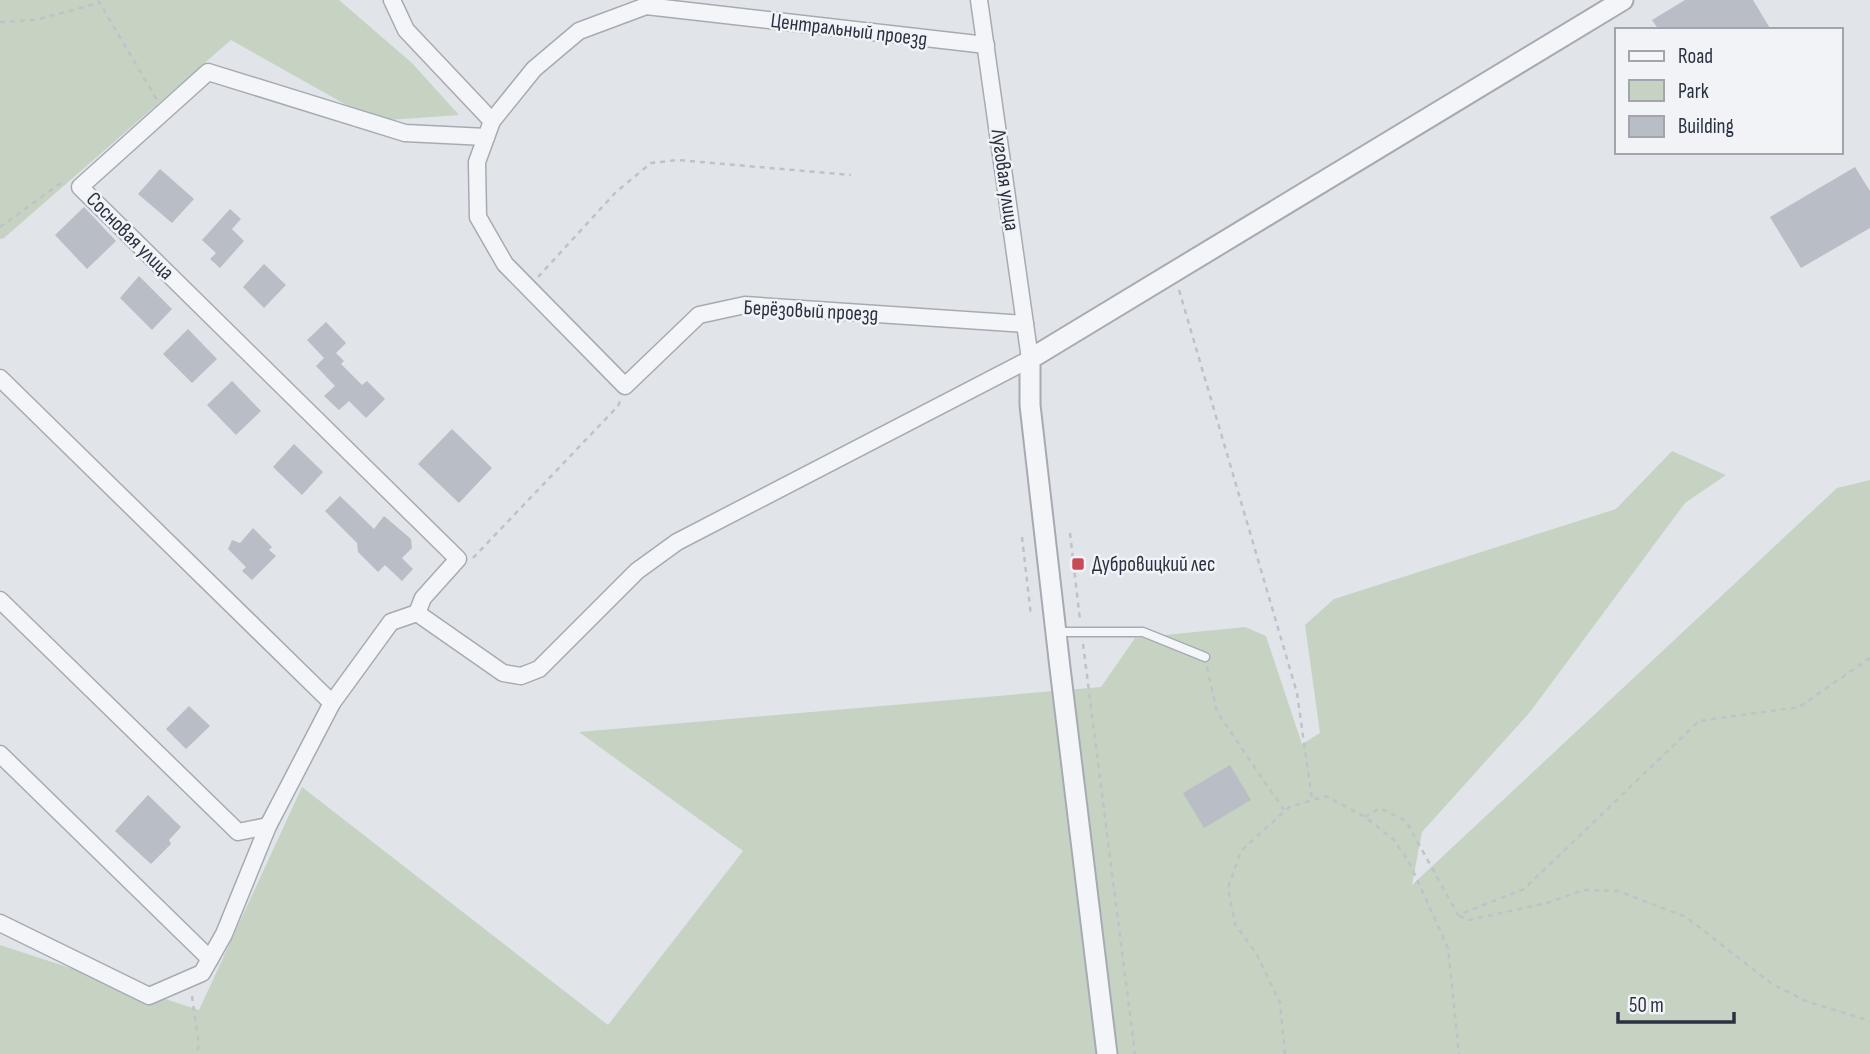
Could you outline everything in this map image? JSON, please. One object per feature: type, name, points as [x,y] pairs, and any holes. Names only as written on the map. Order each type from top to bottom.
[{"type":"street","points":[[392,0],[406,30],[492,121]]},
{"type":"street","name":"Луговая улица","points":[[979,0],[1030,359]]},
{"type":"street","points":[[417,612],[503,673],[521,676],[539,669],[637,571],[677,542],[1030,359],[1623,0]]},
{"type":"street","name":"Центральный проезд","points":[[625,386],[505,264],[478,217],[477,162],[492,121],[534,69],[579,32],[646,6],[985,45]]},
{"type":"street","name":"Сосновая улица","points":[[458,559],[80,187],[208,72],[405,133],[486,137]]},
{"type":"street","name":"Берёзовый проезд","points":[[625,386],[699,315],[745,305],[1025,324]]},
{"type":"street","points":[[1030,359],[1030,405],[1107,1054]]},
{"type":"street","points":[[0,378],[332,703]]},
{"type":"street","points":[[0,923],[149,996],[202,973],[224,934],[268,826],[332,703],[391,622],[417,612],[422,598],[458,559]]},
{"type":"street","points":[[0,600],[237,832],[268,826]]},
{"type":"street","points":[[0,754],[210,959]]},
{"type":"lane","points":[[1056,632],[1143,632],[1205,657]]},
{"type":"path","points":[[0,22],[35,20],[99,1],[163,112]]},
{"type":"path","points":[[528,287],[616,192],[651,163],[678,160],[851,175]]},
{"type":"path","points":[[0,227],[61,183],[80,187]]},
{"type":"path","points":[[1174,271],[1297,693],[1312,800]]},
{"type":"path","points":[[458,559],[472,559],[618,406],[625,386]]},
{"type":"path","points":[[1070,533],[1135,1054]]},
{"type":"path","points":[[1022,537],[1031,616]]},
{"type":"path","points":[[1205,657],[1217,712],[1284,811]]},
{"type":"path","points":[[1458,915],[1524,889],[1699,722],[1799,707],[1870,657]]},
{"type":"path","points":[[1285,1054],[1280,1003],[1256,953],[1235,924],[1228,888],[1241,851],[1289,807],[1326,796],[1365,817],[1394,840],[1409,862],[1448,948],[1460,1054]]},
{"type":"path","points":[[1365,817],[1380,808],[1406,821],[1458,915],[1469,920],[1548,903],[1584,890],[1618,891],[1686,916],[1712,939],[1783,990],[1806,1001],[1870,1021]]},
{"type":"path","points":[[188,980],[198,1023],[199,1045],[195,1054]]},
{"type":"green space","points":[[0,0],[339,0],[412,63],[459,115],[375,121],[231,40],[0,239]]},
{"type":"green space","points":[[1672,451],[1726,475],[1685,503],[1530,712],[1422,832],[1412,885],[1837,488],[1870,480],[1870,1054],[0,1054],[0,945],[199,1010],[302,787],[608,1025],[743,851],[579,732],[1101,687],[1135,638],[1245,627],[1266,636],[1302,744],[1320,733],[1305,625],[1334,599],[1616,509]]},
{"type":"building","points":[[1685,0],[1753,0],[1770,28],[1658,28],[1652,20]]},
{"type":"building","points":[[1855,167],[1870,191],[1870,228],[1801,268],[1770,217]]},
{"type":"building","points":[[160,169],[194,199],[172,223],[138,194]]},
{"type":"building","points":[[84,207],[116,241],[87,269],[55,235]]},
{"type":"building","points":[[230,209],[241,219],[232,229],[244,241],[220,268],[210,259],[216,253],[202,240]]},
{"type":"building","points":[[264,264],[286,285],[264,308],[243,287]]},
{"type":"building","points":[[139,276],[172,309],[152,330],[120,298]]},
{"type":"building","points":[[326,322],[346,343],[336,353],[344,361],[341,364],[362,385],[367,381],[385,399],[366,418],[349,401],[339,410],[324,396],[335,386],[316,366],[324,358],[307,340]]},
{"type":"building","points":[[188,329],[217,359],[192,383],[163,354]]},
{"type":"building","points":[[232,381],[261,411],[236,435],[207,405]]},
{"type":"building","points":[[452,429],[492,468],[459,503],[418,464]]},
{"type":"building","points":[[294,444],[323,472],[302,495],[273,467]]},
{"type":"building","points":[[340,496],[374,529],[384,516],[411,539],[412,548],[402,558],[413,569],[402,581],[385,565],[378,572],[358,552],[357,543],[325,511]]},
{"type":"building","points":[[253,528],[272,547],[269,550],[276,556],[252,580],[242,571],[246,567],[228,549],[232,540],[240,543]]},
{"type":"building","points":[[189,706],[210,726],[186,749],[166,729]]},
{"type":"building","points":[[1230,765],[1251,800],[1204,828],[1183,793]]},
{"type":"building","points":[[148,795],[181,827],[169,840],[171,844],[151,864],[115,831]]},
{"type":"place","name":"Дубровицкий лес","points":[[1078,564]]}]
